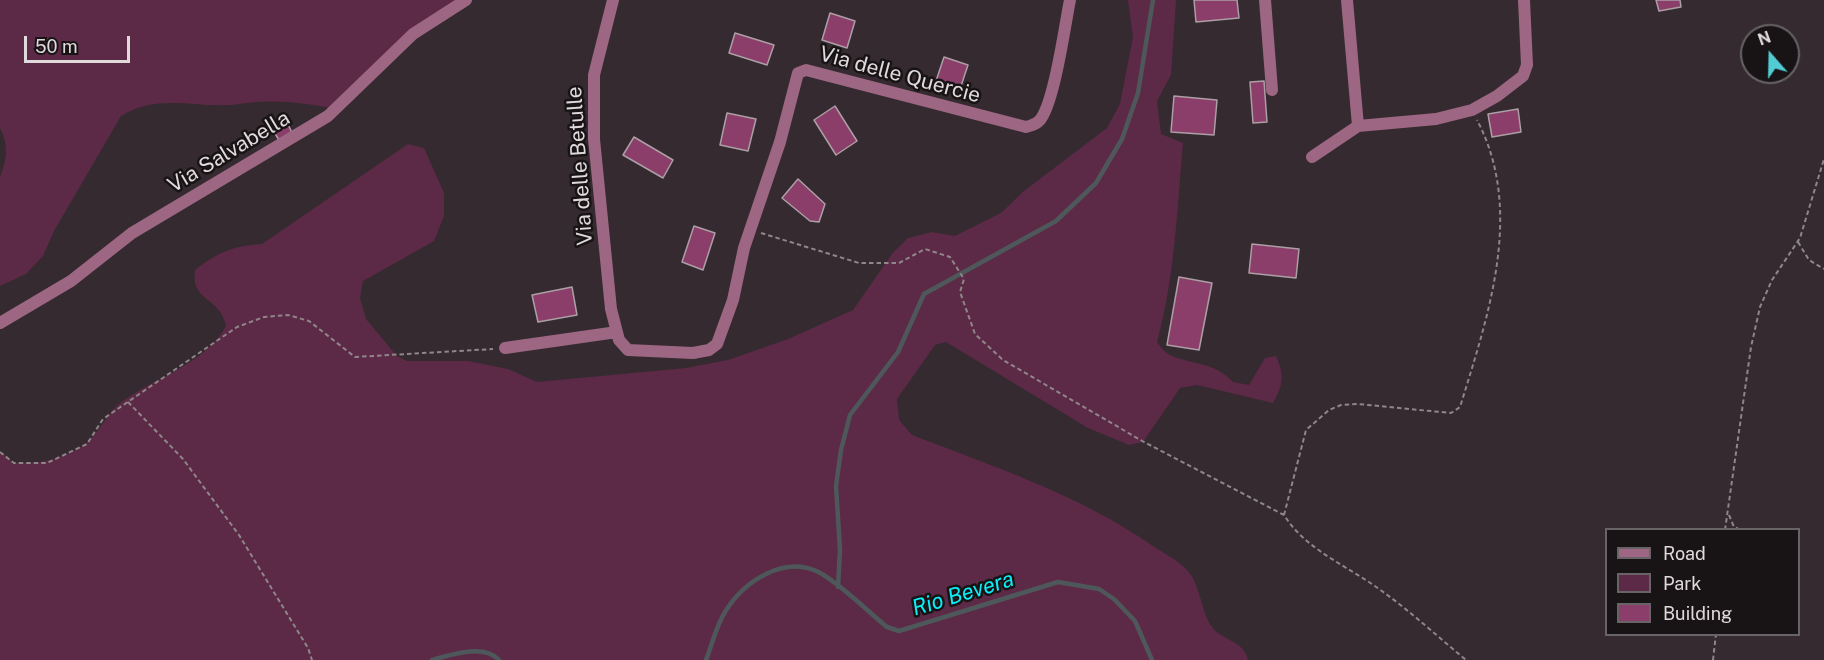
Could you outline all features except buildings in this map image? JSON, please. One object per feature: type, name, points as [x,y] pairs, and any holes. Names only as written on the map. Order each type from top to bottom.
[{"type":"street","name":"Via Salvabella","points":[[0,323],[71,281],[132,233],[328,116],[413,34],[466,0]]},
{"type":"street","name":"Via delle Betulle","points":[[613,0],[594,75],[594,139],[611,309],[617,332]]},
{"type":"street","name":"Via delle Quercie","points":[[617,332],[619,340],[628,350],[643,353],[693,353],[709,350],[717,345],[733,300],[750,230],[780,142],[798,73],[806,70],[1026,127],[1038,123],[1044,114],[1059,58],[1070,0]]},
{"type":"street","points":[[1265,0],[1272,90]]},
{"type":"street","points":[[1347,0],[1358,126]]},
{"type":"street","points":[[1312,157],[1358,126],[1436,119],[1472,110],[1497,96],[1523,76],[1527,65],[1524,0]]},
{"type":"street","points":[[505,348],[617,332]]},
{"type":"path","points":[[1284,515],[1306,430],[1329,410],[1341,405],[1358,404],[1451,413],[1460,407],[1496,282],[1500,232],[1498,181],[1489,142],[1472,110]]},
{"type":"path","points":[[1725,528],[1751,347],[1760,307],[1772,280],[1798,242],[1824,159]]},
{"type":"path","points":[[750,230],[859,262],[898,263],[925,249],[950,257],[964,279],[960,292],[975,334],[1003,360],[1143,442],[1284,515],[1293,530],[1313,547],[1379,589],[1466,660]]},
{"type":"path","points":[[1798,242],[1809,260],[1824,269]]},
{"type":"path","points":[[0,452],[14,463],[47,463],[87,444],[104,419],[237,327],[264,317],[288,315],[309,321],[355,357],[505,348]]},
{"type":"path","points":[[128,402],[183,459],[239,535],[297,629],[312,660]]},
{"type":"path","points":[[1728,512],[1736,528]]},
{"type":"path","points":[[1713,660],[1716,636]]},
{"type":"green space","points":[[0,0],[466,0],[413,34],[336,109],[277,102],[229,105],[161,103],[134,109],[121,116],[54,231],[43,256],[26,274],[0,286],[0,177],[6,152],[0,128]]},
{"type":"green space","points":[[1128,0],[1176,0],[1171,75],[1157,101],[1161,134],[1183,143],[1172,268],[1157,342],[1170,355],[1211,367],[1233,382],[1249,385],[1265,358],[1276,356],[1282,380],[1273,403],[1197,385],[1180,388],[1143,442],[1129,445],[1088,428],[946,342],[935,345],[897,399],[899,420],[912,435],[1067,497],[1125,528],[1175,560],[1192,576],[1212,627],[1216,632],[1242,648],[1248,660],[0,660],[0,451],[14,463],[58,458],[88,442],[119,404],[205,351],[226,326],[218,309],[201,294],[195,280],[195,270],[211,259],[234,248],[262,244],[408,144],[424,148],[444,193],[444,216],[434,241],[363,281],[360,298],[366,319],[397,356],[407,361],[468,361],[508,369],[537,382],[686,368],[728,360],[788,339],[853,310],[892,254],[908,238],[932,232],[955,236],[1001,213],[1024,191],[1107,128],[1120,104],[1133,37]]},
{"type":"waterway","points":[[838,587],[840,550],[836,486],[841,450],[850,415],[898,352],[924,294],[1056,221],[1096,183],[1122,139],[1138,93],[1153,0]]},
{"type":"waterway","name":"Rio Bevera","points":[[706,660],[722,617],[743,590],[767,574],[794,567],[808,568],[822,574],[847,592],[887,627],[899,631],[1058,582],[1099,589],[1114,599],[1135,621],[1152,660]]},
{"type":"waterway","name":"Rio Bevera","points":[[432,660],[457,653],[476,651],[493,655],[499,660]]}]
